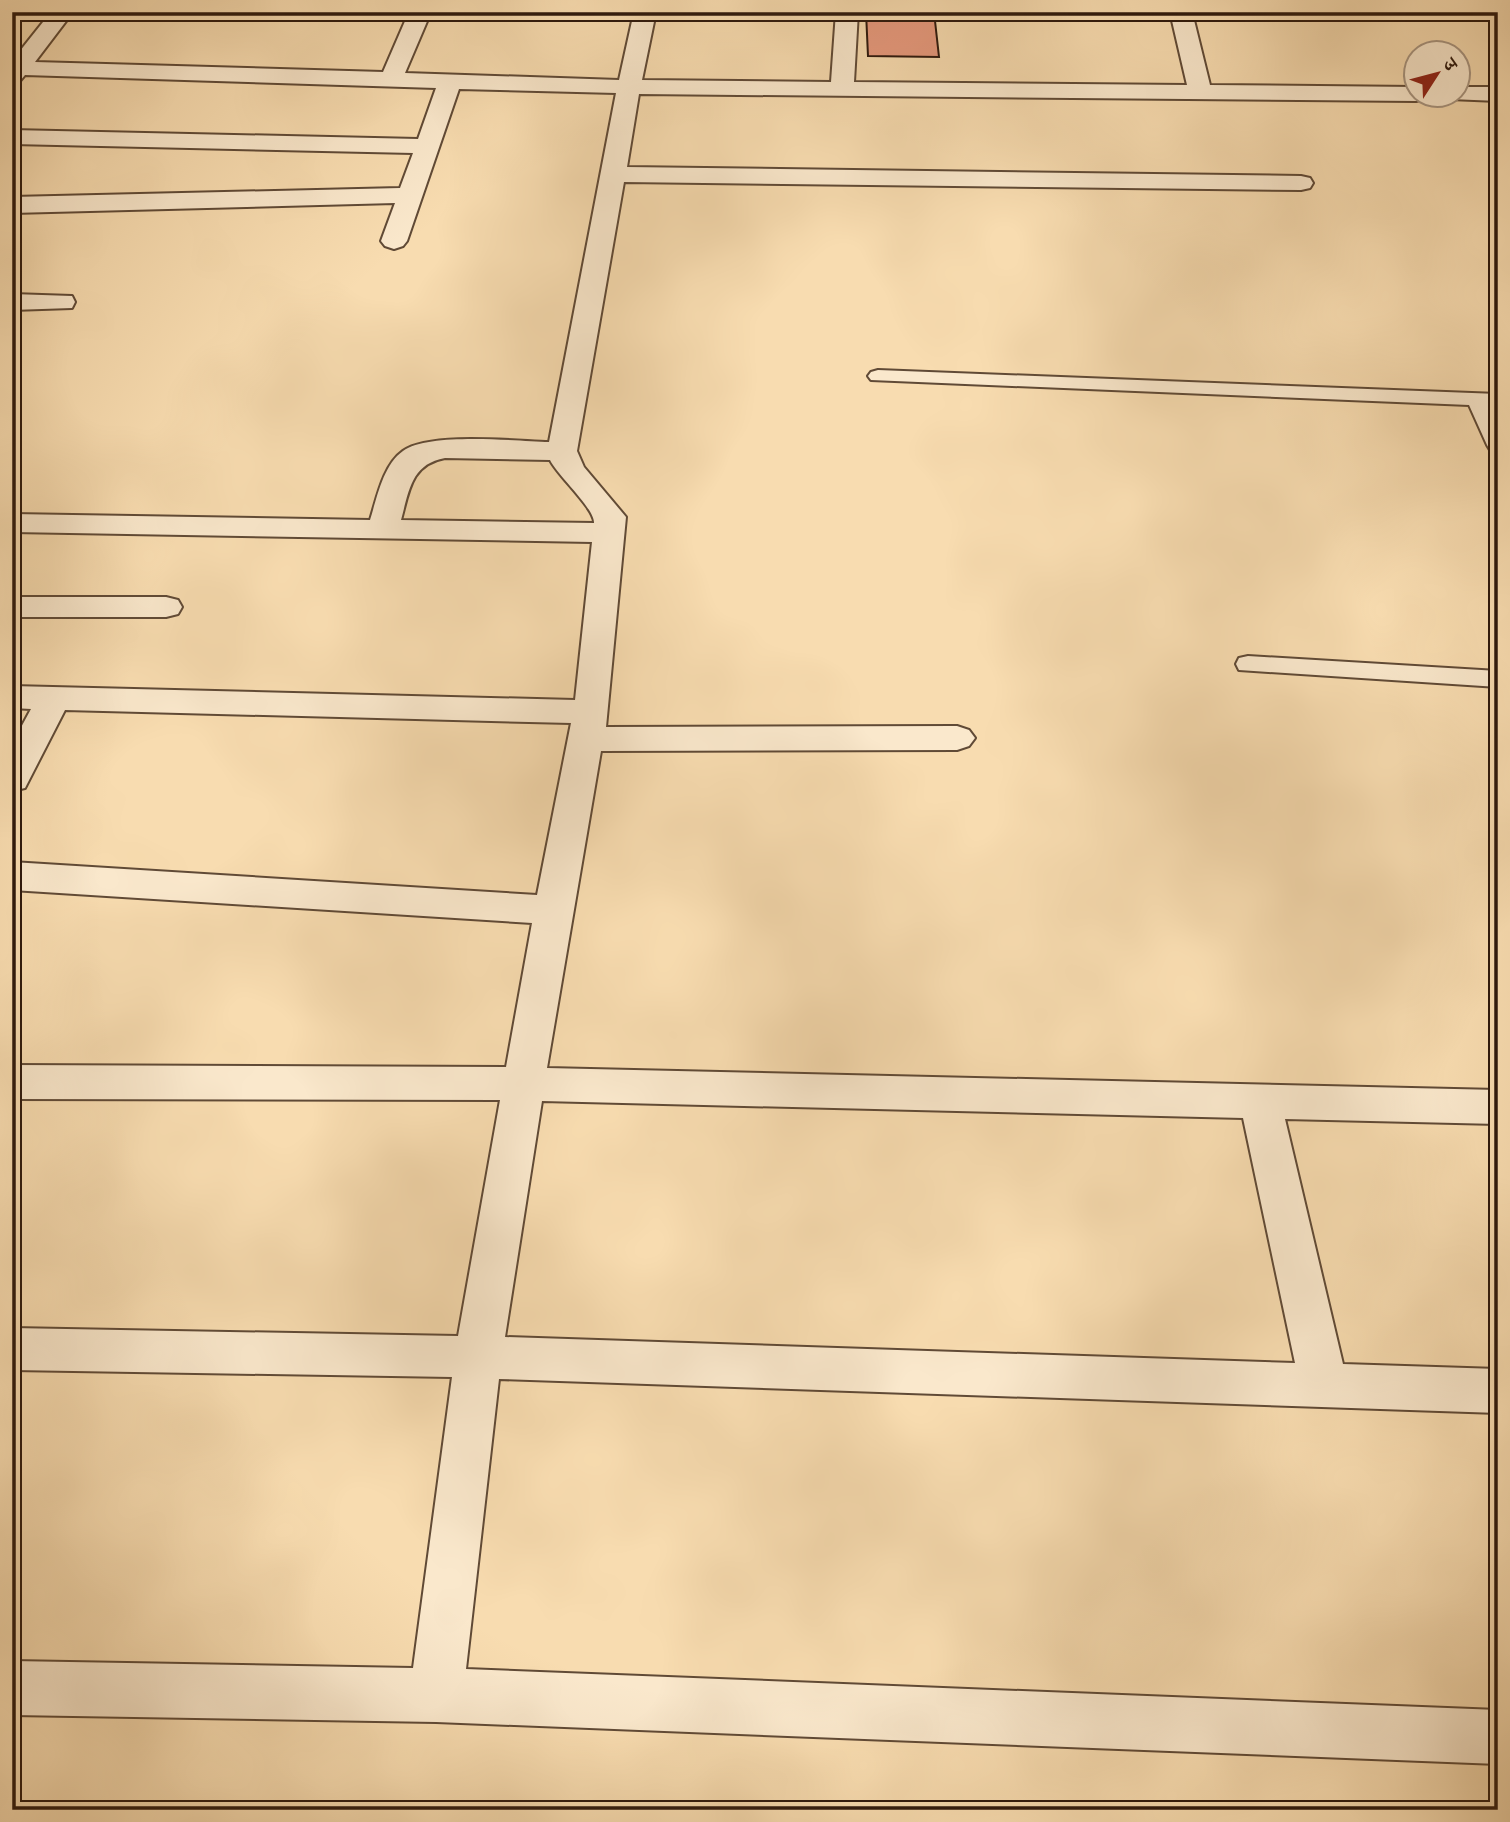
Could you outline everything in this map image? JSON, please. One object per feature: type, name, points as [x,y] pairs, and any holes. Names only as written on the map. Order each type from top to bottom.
[{"type":"street","points":[[16,72],[62,12]]},
{"type":"street","points":[[391,79],[420,12]]},
{"type":"street","points":[[436,1695],[478,1357],[522,1084],[588,726],[610,517],[603,504],[566,466],[562,451],[645,12]]},
{"type":"street","points":[[842,88],[846,12]]},
{"type":"street","points":[[1181,12],[1201,94]]},
{"type":"street","points":[[16,72],[391,79],[629,87],[1402,94]]},
{"type":"street","points":[[394,241],[425,146],[450,81]]},
{"type":"street","points":[[1472,94],[1498,94]]},
{"type":"street","points":[[12,137],[425,146]]},
{"type":"street","points":[[613,174],[1301,183]]},
{"type":"street","points":[[12,205],[410,195]]},
{"type":"street","points":[[12,302],[62,302]]},
{"type":"street","points":[[383,529],[404,467],[413,458],[426,452],[445,449],[562,451]]},
{"type":"street","points":[[12,523],[608,533]]},
{"type":"street","points":[[12,607],[166,607]]},
{"type":"street","points":[[12,696],[588,726],[957,737]]},
{"type":"street","points":[[12,779],[53,699]]},
{"type":"street","points":[[12,876],[553,910]]},
{"type":"street","points":[[12,1082],[522,1084],[1498,1107]]},
{"type":"street","points":[[1260,1100],[1324,1385]]},
{"type":"street","points":[[12,1349],[478,1357],[1498,1391]]},
{"type":"street","points":[[12,1688],[436,1695],[1498,1737]]},
{"type":"lane","points":[[878,376],[1487,400],[1498,445]]},
{"type":"lane","points":[[1248,664],[1498,679]]},
{"type":"building","points":[[866,12],[934,12],[939,57],[868,56]]}]
